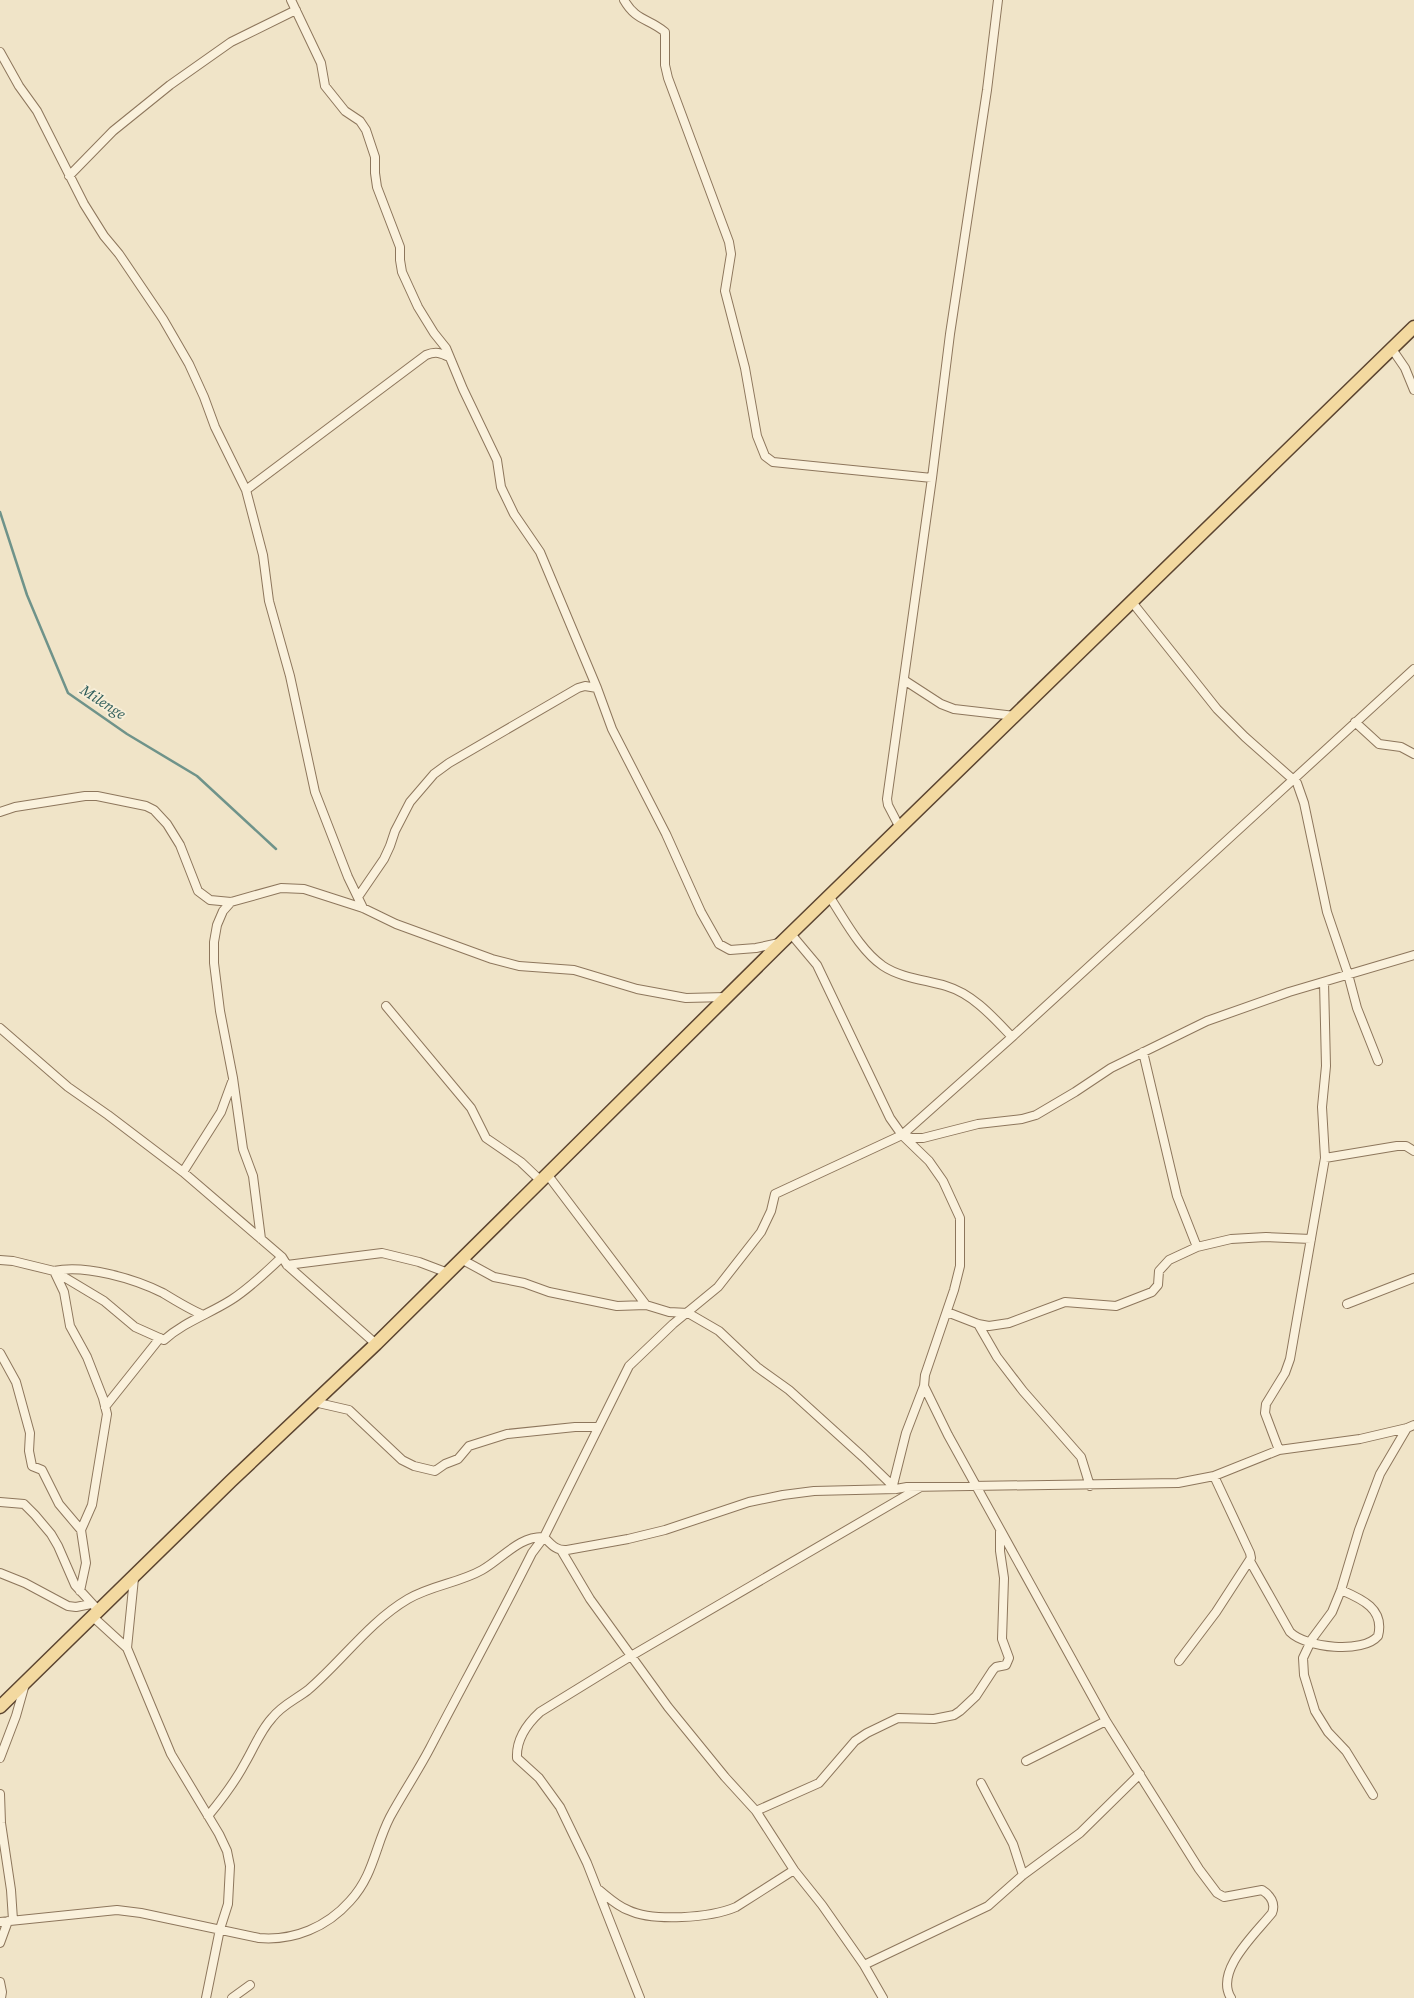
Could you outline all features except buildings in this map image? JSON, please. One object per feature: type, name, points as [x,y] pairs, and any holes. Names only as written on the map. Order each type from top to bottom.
[{"type":"main road","points":[[0,1707],[94,1610],[134,1576],[376,1344],[781,943],[1414,327]]},
{"type":"street","points":[[291,0],[322,63],[325,86],[345,111],[360,121],[372,144],[377,187],[400,247],[402,272],[418,307],[446,348],[497,460],[501,487],[514,514],[540,552],[597,688],[612,729],[666,834],[701,912],[719,944],[730,950],[756,948],[781,943]]},
{"type":"street","points":[[624,0],[630,11],[658,26],[665,32],[665,65],[668,78],[729,242],[731,254],[725,291],[745,368],[757,436],[765,456],[773,462],[932,478]]},
{"type":"street","points":[[900,828],[888,805],[887,799],[950,334],[986,100],[998,0]]},
{"type":"street","points":[[69,176],[112,131],[170,85],[231,42],[296,10]]},
{"type":"street","points":[[0,52],[36,111],[69,176],[104,236],[119,254],[163,319],[189,364],[215,427],[246,490],[263,555],[269,601],[290,676],[315,792],[348,877],[363,908]]},
{"type":"street","points":[[1392,349],[1405,368],[1414,390]]},
{"type":"street","points":[[246,490],[426,354],[434,352],[449,357]]},
{"type":"street","points":[[1132,602],[1217,709],[1297,784],[1304,803],[1327,912],[1348,974],[1357,1008],[1378,1061]]},
{"type":"street","points":[[7,1921],[117,1910],[220,1928],[260,1938],[287,1938],[304,1933],[339,1912],[366,1881],[383,1832],[391,1816],[429,1749],[532,1553],[544,1537],[629,1366],[673,1324],[718,1286],[761,1232],[771,1212],[775,1194],[902,1134],[1012,1037],[1355,722],[1413,672]]},
{"type":"street","points":[[904,680],[941,704],[954,709],[1016,716]]},
{"type":"street","points":[[358,897],[384,859],[395,831],[410,802],[434,774],[449,763],[578,688],[585,686],[597,688]]},
{"type":"street","points":[[1355,722],[1380,744],[1401,747],[1414,754]]},
{"type":"street","points":[[0,812],[85,796],[97,796],[146,806],[154,810],[167,824],[180,845],[198,890],[210,900],[230,902],[275,890],[295,888],[314,892],[363,908],[396,924],[492,959],[519,966],[574,970],[637,989],[686,998],[726,997]]},
{"type":"street","points":[[829,896],[874,959],[886,968],[948,987],[966,996],[983,1008],[1012,1037]]},
{"type":"street","points":[[230,902],[223,911],[217,925],[214,942],[214,963],[243,1149],[253,1176],[261,1239]]},
{"type":"street","points":[[791,934],[817,964],[890,1118],[902,1134],[929,1161],[948,1189],[960,1218],[960,1266],[947,1312],[925,1375],[924,1386],[906,1434],[894,1487]]},
{"type":"street","points":[[902,1134],[911,1138],[923,1138],[978,1124],[1022,1119],[1036,1115],[1111,1068],[1207,1021],[1288,992],[1414,955]]},
{"type":"street","points":[[1279,1450],[1265,1413],[1266,1404],[1285,1373],[1290,1359],[1325,1158],[1322,1108],[1326,1066],[1324,982]]},
{"type":"street","points":[[386,1006],[470,1108],[486,1138],[544,1178],[646,1305]]},
{"type":"street","points":[[0,1029],[68,1087],[183,1172],[282,1257],[287,1265],[376,1344]]},
{"type":"street","points":[[1143,1052],[1177,1196],[1197,1247]]},
{"type":"street","points":[[183,1172],[221,1112],[233,1078]]},
{"type":"street","points":[[1325,1158],[1398,1146],[1406,1146],[1414,1151]]},
{"type":"street","points":[[947,1312],[978,1324],[989,1326],[1009,1323],[1065,1302],[1116,1306],[1152,1292],[1158,1285],[1159,1271],[1169,1260],[1197,1247],[1240,1238],[1311,1239]]},
{"type":"street","points":[[287,1265],[382,1253],[419,1262],[448,1273]]},
{"type":"street","points":[[0,1260],[13,1261],[54,1271],[104,1301],[135,1327],[164,1340],[184,1324],[244,1291],[282,1257]]},
{"type":"street","points":[[462,1259],[494,1277],[549,1292],[617,1306],[646,1305],[669,1312],[688,1313],[719,1331],[757,1367],[789,1390],[894,1487]]},
{"type":"street","points":[[54,1271],[78,1269],[127,1280],[161,1292],[203,1315]]},
{"type":"street","points":[[54,1271],[64,1292],[70,1326],[87,1356],[107,1414],[92,1505],[81,1530]]},
{"type":"street","points":[[1347,1304],[1414,1278]]},
{"type":"street","points":[[978,1324],[998,1357],[1023,1391],[1081,1457],[1090,1486]]},
{"type":"street","points":[[105,1407],[160,1338]]},
{"type":"street","points":[[0,1353],[16,1382],[30,1433],[29,1451],[32,1466],[42,1470],[59,1504],[81,1530],[86,1563],[80,1591]]},
{"type":"street","points":[[924,1386],[977,1487],[1106,1721],[1199,1869],[1217,1893],[1224,1897],[1262,1890],[1267,1893],[1272,1901],[1274,1908],[1272,1913],[1235,1958],[1227,1979],[1227,1991],[1231,1998]]},
{"type":"street","points":[[314,1402],[349,1410],[402,1460],[414,1466],[435,1472],[445,1464],[458,1459],[469,1446],[507,1434],[575,1426],[598,1427]]},
{"type":"street","points":[[208,1816],[238,1776],[270,1719],[286,1704],[309,1689],[374,1625],[408,1599],[483,1570],[534,1536],[544,1537],[554,1547],[561,1550],[628,1539],[665,1530],[749,1502],[814,1491],[894,1487],[1090,1486],[1178,1483],[1214,1476],[1279,1450],[1360,1439],[1410,1427]]},
{"type":"street","points":[[1373,1795],[1346,1751],[1328,1732],[1311,1702],[1303,1664],[1309,1643],[1332,1612],[1341,1590],[1380,1474],[1410,1427]]},
{"type":"street","points":[[1179,1660],[1216,1612],[1250,1561],[1251,1556],[1214,1476]]},
{"type":"street","points":[[640,1998],[598,1889],[560,1807],[539,1778],[519,1761],[517,1750],[528,1723],[540,1712],[631,1656],[919,1488]]},
{"type":"street","points":[[0,1502],[24,1504],[43,1524],[58,1546],[75,1585],[127,1648],[171,1754],[219,1834],[227,1851],[230,1866],[228,1904],[220,1928],[206,1998]]},
{"type":"street","points":[[756,1811],[819,1783],[855,1742],[867,1733],[898,1718],[934,1719],[954,1715],[976,1696],[992,1670],[996,1667],[1006,1666],[1009,1658],[1002,1639],[1004,1578],[1000,1551],[1000,1529]]},
{"type":"street","points":[[561,1550],[590,1599],[668,1707],[725,1777],[756,1811],[794,1870],[864,1965],[883,1998]]},
{"type":"street","points":[[1250,1561],[1290,1632],[1297,1639],[1309,1643],[1340,1647],[1369,1644],[1378,1636],[1380,1623],[1375,1611],[1358,1598],[1341,1590]]},
{"type":"street","points":[[0,1574],[25,1583],[68,1606],[94,1610]]},
{"type":"street","points":[[127,1648],[134,1576]]},
{"type":"street","points":[[0,1758],[16,1716],[26,1682]]},
{"type":"street","points":[[1026,1761],[1106,1721]]},
{"type":"street","points":[[864,1965],[979,1912],[988,1906],[1023,1875],[1080,1833],[1140,1774]]},
{"type":"street","points":[[982,1783],[1013,1844],[1023,1875]]},
{"type":"street","points":[[0,1794],[1,1823],[12,1890],[7,1921],[0,1944]]},
{"type":"street","points":[[598,1889],[622,1907],[640,1915],[657,1918],[698,1915],[726,1911],[736,1907],[794,1870]]},
{"type":"street","points":[[0,1982],[1,1998]]},
{"type":"street","points":[[232,1998],[250,1985]]},
{"type":"waterway","name":"Milenge","points":[[0,512],[27,595],[68,693],[127,734],[197,776],[276,849]]}]
